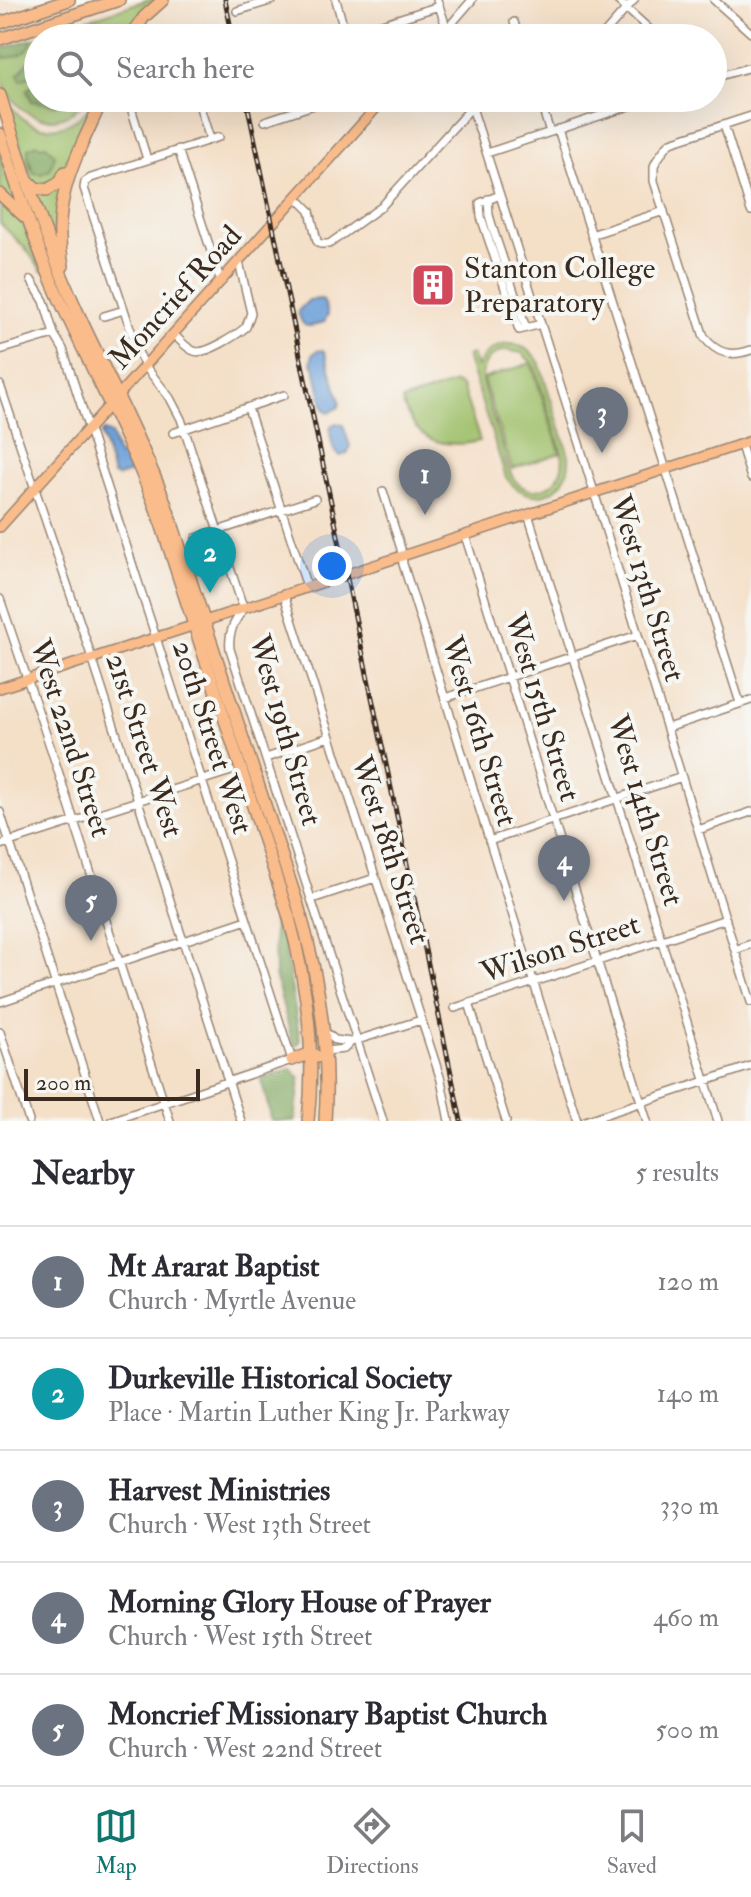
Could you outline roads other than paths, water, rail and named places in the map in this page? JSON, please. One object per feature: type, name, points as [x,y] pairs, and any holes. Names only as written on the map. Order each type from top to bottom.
[{"type":"highway","points":[[0,23],[69,0]]},
{"type":"highway","points":[[47,24],[119,0]]},
{"type":"highway","points":[[139,24],[163,0]]},
{"type":"highway","points":[[0,39],[24,31]]},
{"type":"highway","points":[[0,95],[29,222],[57,294],[114,401]]},
{"type":"highway","points":[[22,183],[47,190],[59,183],[91,112]]},
{"type":"highway","points":[[78,312],[63,265],[59,238],[60,212],[65,187],[97,112]]},
{"type":"highway","points":[[0,134],[22,183],[31,195],[151,494],[200,623],[306,930],[317,974],[325,1031],[325,1121]]},
{"type":"highway","points":[[31,195],[50,195],[65,187]]},
{"type":"highway","points":[[0,194],[29,222]]},
{"type":"highway","points":[[200,623],[288,914],[319,1041],[326,1051]]},
{"type":"highway","points":[[303,973],[312,1053],[308,1121]]},
{"type":"highway","points":[[292,1060],[312,1053]]},
{"type":"highway","points":[[312,1053],[320,1062],[326,1100]]},
{"type":"highway","points":[[292,1060],[311,1079]]},
{"type":"main road","name":"Moncrief Road","points":[[0,527],[372,112]]},
{"type":"main road","points":[[0,688],[746,443]]},
{"type":"street","points":[[237,11],[273,0]]},
{"type":"street","points":[[336,0],[341,24]]},
{"type":"street","points":[[455,24],[472,0]]},
{"type":"street","points":[[617,0],[643,24]]},
{"type":"street","points":[[613,24],[634,0]]},
{"type":"street","points":[[714,0],[751,33]]},
{"type":"street","points":[[379,24],[438,3],[445,24]]},
{"type":"street","points":[[727,74],[751,67]]},
{"type":"street","points":[[132,112],[147,159],[219,137]]},
{"type":"street","points":[[201,112],[210,139]]},
{"type":"street","points":[[265,121],[292,112]]},
{"type":"street","points":[[296,197],[310,211],[317,241],[329,244],[381,207],[467,112]]},
{"type":"street","name":"West 13th Street","points":[[474,112],[751,1002]]},
{"type":"street","points":[[546,112],[591,235],[740,703]]},
{"type":"street","points":[[487,153],[611,112]]},
{"type":"street","points":[[751,116],[671,142],[654,166],[654,181],[701,330],[708,343],[722,352],[736,354],[751,350]]},
{"type":"street","points":[[724,125],[751,211]]},
{"type":"street","points":[[178,149],[221,282]]},
{"type":"street","name":"West 19th Street","points":[[147,159],[91,178],[85,182],[85,192],[138,352],[170,398],[185,429],[244,608],[232,626],[230,649],[312,899],[354,1041],[383,1121]]},
{"type":"street","points":[[500,195],[480,203],[481,217],[519,330],[541,324]]},
{"type":"street","points":[[591,235],[664,211]]},
{"type":"street","points":[[174,335],[192,351],[199,353],[246,327],[251,313],[239,262]]},
{"type":"street","name":"20th Street West","points":[[31,280],[44,301],[54,334],[63,349],[292,1060]]},
{"type":"street","points":[[104,316],[124,310]]},
{"type":"street","points":[[0,350],[54,334]]},
{"type":"street","name":"21st Street West","points":[[0,385],[92,658],[241,1121]]},
{"type":"street","points":[[173,433],[284,395]]},
{"type":"street","points":[[248,408],[307,587]]},
{"type":"street","points":[[746,443],[751,478]]},
{"type":"street","name":"West 16th Street","points":[[383,491],[577,1121]]},
{"type":"street","points":[[196,538],[315,499]]},
{"type":"street","name":"West 14th Street","points":[[528,514],[718,1121]]},
{"type":"street","name":"West 15th Street","points":[[465,535],[647,1121]]},
{"type":"street","name":"West 18th Street","points":[[284,595],[441,1080],[449,1121]]},
{"type":"street","name":"West 22nd Street","points":[[0,599],[170,1121]]},
{"type":"street","points":[[445,698],[638,635]]},
{"type":"street","points":[[667,728],[751,700]]},
{"type":"street","points":[[266,758],[329,737]]},
{"type":"street","points":[[0,845],[231,771]]},
{"type":"street","points":[[489,841],[682,777]]},
{"type":"street","points":[[0,812],[100,1121]]},
{"type":"street","points":[[698,830],[751,812]]},
{"type":"street","points":[[312,899],[375,878]]},
{"type":"street","name":"Wilson Street","points":[[455,1008],[726,919]]},
{"type":"street","points":[[0,1002],[247,920]]},
{"type":"street","points":[[735,950],[751,944]]},
{"type":"street","points":[[469,1003],[506,1121]]},
{"type":"street","points":[[325,1031],[335,1040],[354,1041],[421,1020]]},
{"type":"street","points":[[0,1032],[29,1121]]},
{"type":"street","points":[[326,1051],[344,1049],[354,1041]]},
{"type":"street","points":[[111,1121],[292,1060]]},
{"type":"street","points":[[585,1121],[751,1066]]},
{"type":"water","points":[[321,299],[328,314],[324,322],[306,326],[298,311],[309,300]]},
{"type":"water","points":[[323,350],[340,401],[339,407],[329,413],[324,408],[311,362],[313,354]]},
{"type":"water","points":[[336,423],[343,425],[350,446],[347,454],[340,456],[331,438],[331,426]]},
{"type":"water","points":[[104,431],[111,434],[118,456],[122,455],[130,473],[117,477],[113,475],[101,434]]},
{"type":"railway","points":[[225,0],[230,24]]},
{"type":"railway","points":[[249,112],[461,1121]]},
{"type":"place","name":"Stanton College Preparatory","points":[[433,285]]},
{"type":"place","name":"Harvest Ministries","points":[[602,453]]},
{"type":"place","name":"Mt Ararat Baptist","points":[[425,515]]},
{"type":"place","name":"Durkeville Historical Society","points":[[210,593]]},
{"type":"place","name":"Morning Glory House of Prayer","points":[[564,901]]},
{"type":"place","name":"Moncrief Missionary Baptist Church","points":[[91,941]]}]
